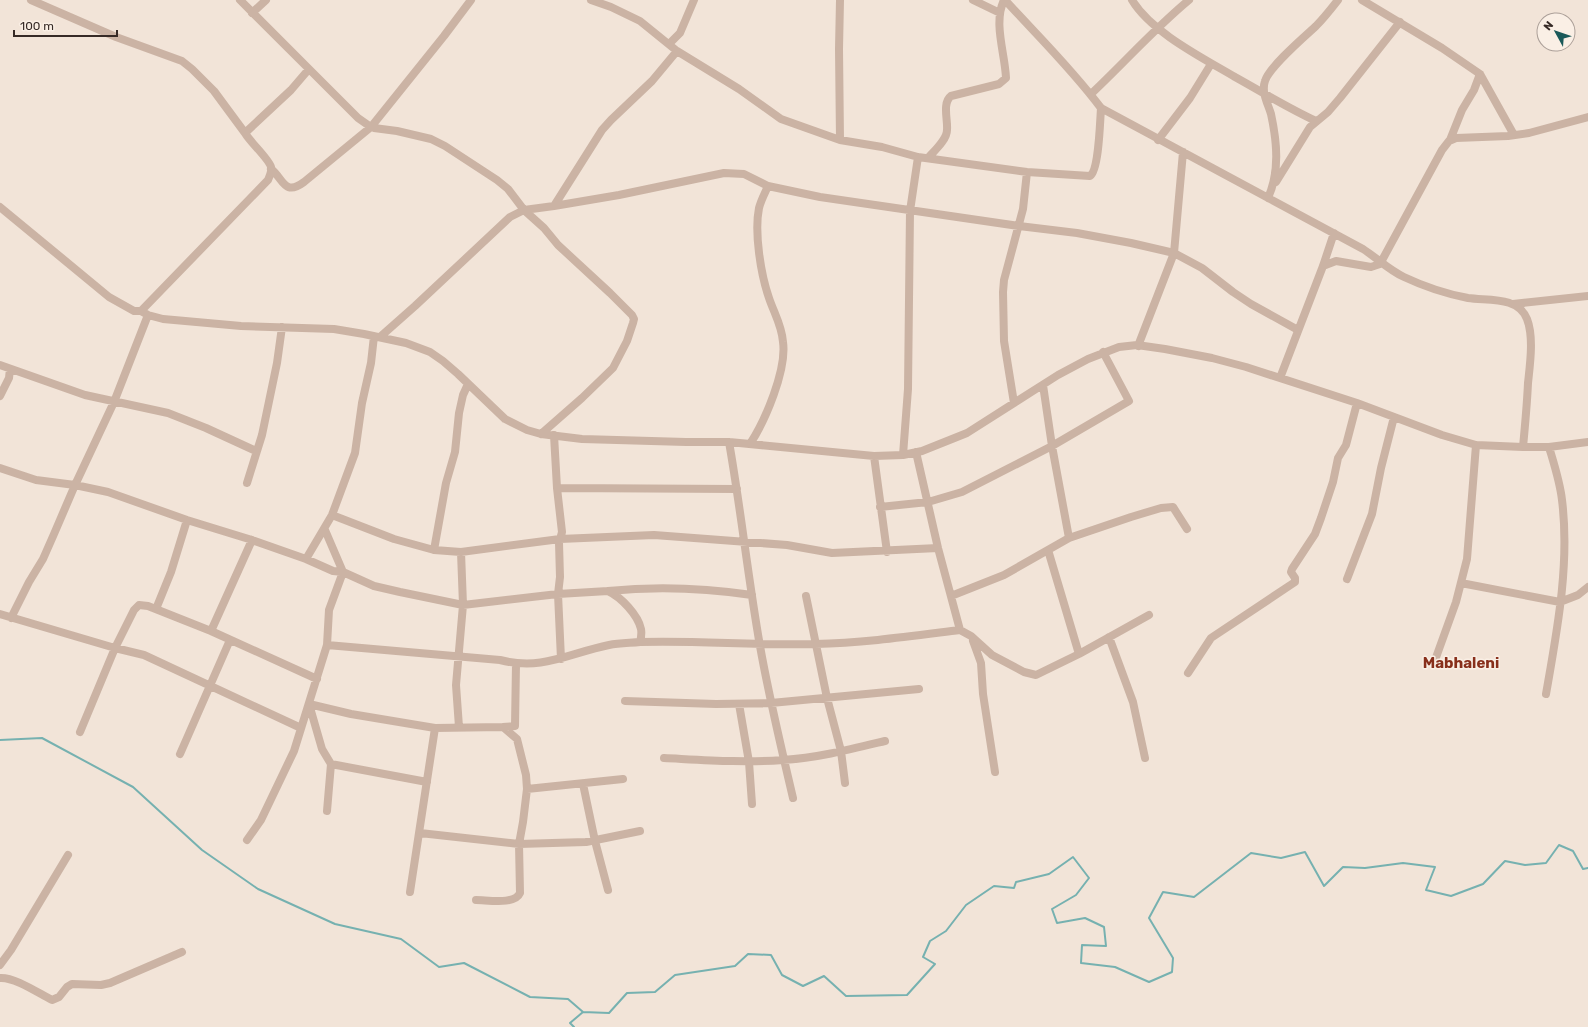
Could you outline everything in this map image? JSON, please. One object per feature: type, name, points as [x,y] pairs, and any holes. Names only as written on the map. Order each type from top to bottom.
[{"type":"street","points":[[31,0],[116,37],[182,61],[192,68],[214,91],[254,146],[268,161],[271,169],[284,185],[291,188],[299,186],[371,127],[471,0]]},
{"type":"street","points":[[240,0],[358,118],[371,127],[424,137],[445,146],[508,189],[524,210],[532,216],[558,245],[628,310],[634,319],[627,341],[613,368],[541,434]]},
{"type":"street","points":[[252,13],[266,0]]},
{"type":"street","points":[[591,0],[611,7],[635,19],[670,44],[677,51],[739,90],[781,119],[840,140],[882,147],[918,157],[1027,172],[1086,176],[1092,175],[1095,170],[1100,108]]},
{"type":"street","points":[[670,44],[680,33],[694,0]]},
{"type":"street","points":[[840,0],[840,140]]},
{"type":"street","points":[[973,0],[1000,13]]},
{"type":"street","points":[[928,158],[940,144],[947,132],[947,104],[949,98],[954,95],[999,84],[1004,80],[1006,75],[1000,13],[1005,0],[1059,56],[1091,94],[1100,108],[1334,234],[1382,262],[1404,277],[1420,284],[1467,298],[1501,300],[1513,304],[1523,312],[1530,330],[1530,361],[1523,447]]},
{"type":"street","points":[[1132,0],[1157,28],[1211,64],[1282,105],[1316,122]]},
{"type":"street","points":[[1091,94],[1126,61],[1157,28],[1189,0]]},
{"type":"street","points":[[1274,185],[1277,149],[1264,84],[1267,76],[1338,0]]},
{"type":"street","points":[[1362,0],[1442,48],[1480,74],[1514,135]]},
{"type":"street","points":[[1268,198],[1274,185],[1307,130],[1328,112],[1400,22]]},
{"type":"street","points":[[554,206],[602,130],[652,81],[677,51]]},
{"type":"street","points":[[1158,140],[1190,98],[1211,64]]},
{"type":"street","points":[[244,133],[291,90],[309,69]]},
{"type":"street","points":[[1324,266],[1336,261],[1371,267],[1382,262],[1430,171],[1444,146],[1450,140],[1462,110],[1474,90],[1480,74]]},
{"type":"street","points":[[1450,140],[1514,135],[1547,129],[1588,117]]},
{"type":"street","points":[[1138,346],[1174,253],[1183,152]]},
{"type":"street","points":[[903,455],[908,389],[910,211],[918,157]]},
{"type":"street","points":[[11,618],[29,582],[43,559],[75,485],[114,402],[145,313],[263,187],[268,180],[271,169]]},
{"type":"street","points":[[1014,403],[1004,341],[1002,292],[1023,209],[1027,172]]},
{"type":"street","points":[[306,559],[325,530],[332,515],[355,453],[362,403],[377,336],[415,306],[503,223],[524,210],[619,195],[724,173],[744,174],[768,186],[820,197],[910,211],[1077,233],[1174,253],[1202,268],[1251,304],[1298,330]]},
{"type":"street","points":[[750,444],[767,412],[784,354],[781,329],[764,282],[759,244],[759,210],[768,186]]},
{"type":"street","points":[[0,207],[109,297],[134,311],[163,319],[204,323],[282,328],[334,329],[377,336],[412,345],[430,352],[458,374],[504,419],[527,430],[554,436],[582,439],[730,442],[874,456],[903,455],[943,443],[967,433],[1043,385],[1103,352],[1119,347],[1138,346],[1165,349],[1212,358],[1280,378],[1442,435],[1476,445],[1549,447],[1588,442]]},
{"type":"street","points":[[1280,378],[1324,266],[1334,234]]},
{"type":"street","points":[[1513,304],[1588,296]]},
{"type":"street","points":[[247,483],[262,435],[282,328]]},
{"type":"street","points":[[880,507],[928,502],[962,492],[1052,446],[1129,401],[1103,352]]},
{"type":"street","points":[[0,365],[67,390],[114,402],[168,413],[206,428],[256,451]]},
{"type":"street","points":[[0,396],[9,378],[10,370]]},
{"type":"street","points":[[434,550],[446,483],[455,452],[463,395],[468,384]]},
{"type":"street","points":[[1043,385],[1052,446],[1069,538]]},
{"type":"street","points":[[1188,673],[1211,638],[1295,582],[1295,578],[1291,572],[1292,569],[1315,534],[1333,482],[1338,458],[1346,445],[1356,404]]},
{"type":"street","points":[[1347,579],[1372,514],[1381,468],[1394,417]]},
{"type":"street","points":[[554,436],[557,488],[562,532],[560,540],[560,577],[558,594],[561,659]]},
{"type":"street","points":[[730,442],[760,645],[771,703],[793,798]]},
{"type":"street","points":[[1434,663],[1461,583],[1467,559],[1476,445]]},
{"type":"street","points":[[1546,694],[1560,602],[1565,550],[1562,499],[1549,447]]},
{"type":"street","points":[[916,452],[938,548],[960,630]]},
{"type":"street","points":[[874,456],[887,552]]},
{"type":"street","points":[[0,468],[36,480],[75,485],[108,492],[187,520],[252,540],[306,559],[333,571],[343,572],[374,586],[463,605],[558,594],[608,591],[711,589],[752,595]]},
{"type":"street","points":[[557,488],[737,489]]},
{"type":"street","points":[[951,596],[1004,575],[1069,538],[1131,516],[1170,506],[1175,509],[1187,529]]},
{"type":"street","points":[[332,515],[379,534],[434,550],[461,552],[560,540],[654,535],[787,545],[832,553],[887,552],[938,548]]},
{"type":"street","points":[[156,609],[171,572],[187,520]]},
{"type":"street","points":[[247,840],[261,820],[294,751],[327,645],[329,610],[343,572],[325,530]]},
{"type":"street","points":[[211,631],[252,540]]},
{"type":"street","points":[[1048,550],[1079,654]]},
{"type":"street","points":[[459,727],[456,686],[457,656],[463,605],[461,552]]},
{"type":"street","points":[[1461,583],[1560,602],[1578,595],[1588,587]]},
{"type":"street","points":[[608,591],[624,604],[636,618],[641,630],[640,642]]},
{"type":"street","points":[[806,596],[846,783]]},
{"type":"street","points":[[80,732],[114,648],[136,608],[141,605],[156,609],[211,631],[317,679]]},
{"type":"street","points":[[0,614],[114,648],[144,655],[302,728]]},
{"type":"street","points":[[327,645],[500,660],[516,664],[540,663],[561,659],[611,644],[640,642],[689,642],[760,645],[817,644],[890,639],[960,630],[971,636],[992,655],[1029,674],[1039,675],[1149,615]]},
{"type":"street","points":[[971,636],[981,663],[983,694],[995,772]]},
{"type":"street","points":[[1109,637],[1133,702],[1146,758]]},
{"type":"street","points":[[180,754],[230,640]]},
{"type":"street","points":[[309,704],[351,714],[435,728],[515,726],[516,664]]},
{"type":"street","points":[[625,700],[716,704],[771,703],[919,690]]},
{"type":"street","points":[[309,704],[322,749],[331,764],[327,812]]},
{"type":"street","points":[[739,704],[749,762],[752,804]]},
{"type":"street","points":[[476,900],[513,900],[518,896],[520,889],[519,844],[523,822],[526,775],[517,739],[503,727]]},
{"type":"street","points":[[410,892],[435,728]]},
{"type":"street","points":[[664,758],[749,762],[784,760],[840,751],[885,741]]},
{"type":"street","points":[[331,764],[427,782]]},
{"type":"street","points":[[526,789],[623,779]]},
{"type":"street","points":[[583,784],[608,890]]},
{"type":"street","points":[[420,833],[519,844],[595,840],[640,831]]},
{"type":"street","points":[[0,965],[11,950],[68,855]]},
{"type":"street","points":[[0,978],[17,982],[52,1000],[59,997],[67,987],[72,984],[95,985],[110,983],[182,952]]},
{"type":"waterway","points":[[0,740],[42,738],[133,787],[202,850],[258,889],[335,924],[401,939],[439,967],[464,963],[530,997],[568,999],[583,1012]]},
{"type":"waterway","points":[[574,1027],[570,1023],[583,1012],[609,1013],[627,993],[655,992],[675,975],[735,966],[748,954],[771,955],[782,975],[803,986],[824,976],[846,996],[907,995],[935,964],[923,957],[930,941],[946,931],[966,905],[994,886],[1014,888],[1016,882],[1049,874],[1073,857],[1089,878],[1076,895],[1052,909],[1057,923],[1085,918],[1104,927],[1106,946],[1082,945],[1081,963],[1115,967],[1149,982],[1172,972],[1173,958],[1149,918],[1163,892],[1194,897],[1251,853],[1281,858],[1305,852],[1324,886],[1343,867],[1365,868],[1403,863],[1435,867],[1426,890],[1451,896],[1483,884],[1505,861],[1525,865],[1546,863],[1559,845],[1573,851],[1583,869],[1588,868]]},
{"type":"district","name":"Mabhaleni","points":[[1461,663]]}]
